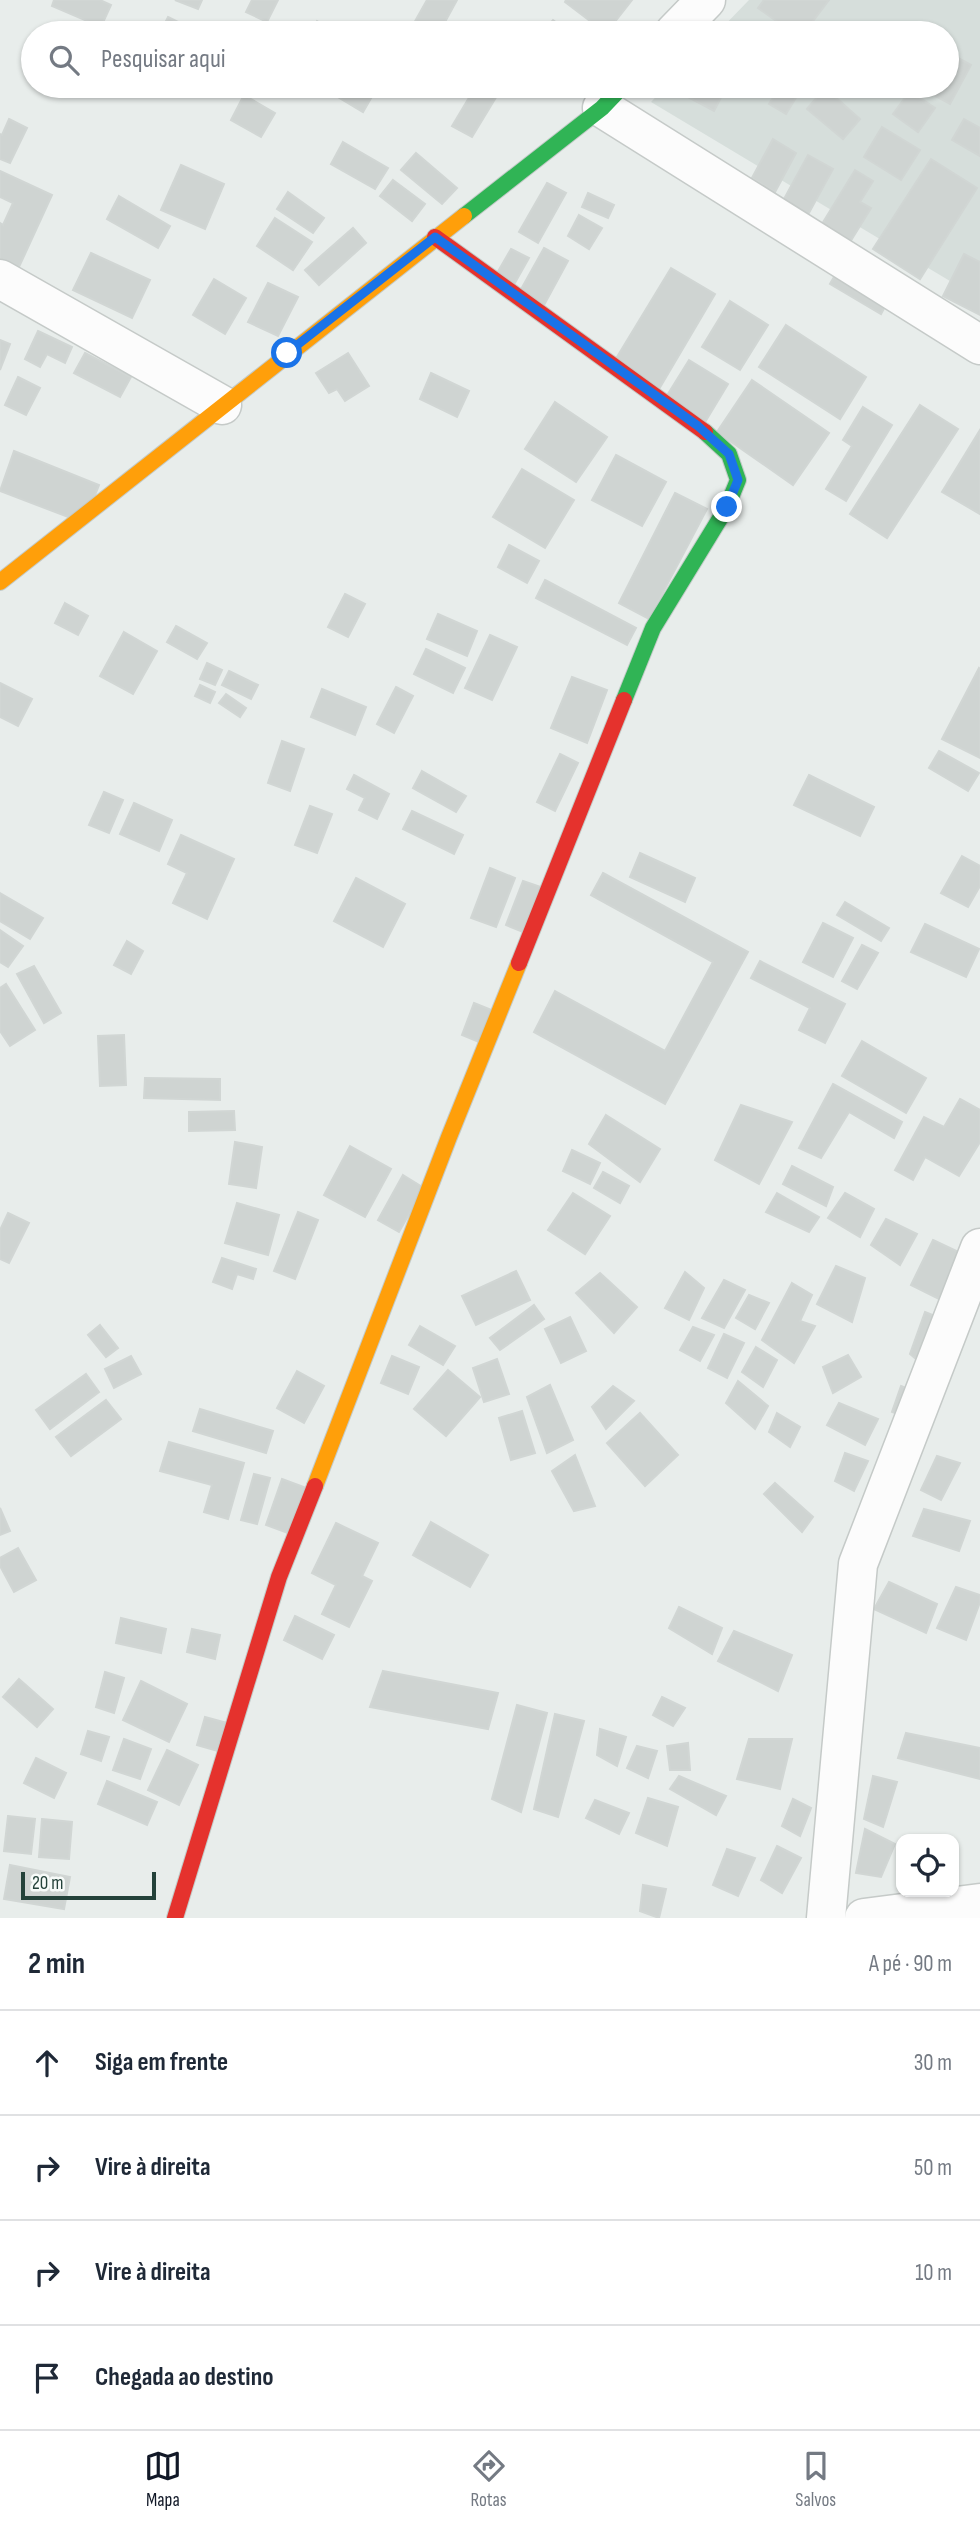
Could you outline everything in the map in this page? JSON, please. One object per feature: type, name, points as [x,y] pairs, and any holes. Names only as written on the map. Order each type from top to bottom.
[{"type":"street","points":[[686,21],[706,0]]},
{"type":"street","points":[[0,582],[612,98]]},
{"type":"street","points":[[614,98],[980,345]]},
{"type":"street","points":[[175,1918],[279,1577],[449,1137],[653,628],[727,507],[738,480],[729,454],[698,426],[435,237]]},
{"type":"street","points":[[0,279],[222,405]]},
{"type":"street","points":[[826,1918],[858,1564],[980,1248]]},
{"type":"street","points":[[864,1918],[980,1903]]},
{"type":"shaded area","points":[[749,0],[980,0],[980,299],[651,102],[655,98],[959,98],[959,21],[729,21]]},
{"type":"building","points":[[54,0],[100,0],[111,5],[104,21],[87,21],[52,6]]},
{"type":"building","points":[[175,0],[202,0],[198,9]]},
{"type":"building","points":[[252,0],[278,0],[268,21],[246,12]]},
{"type":"building","points":[[427,0],[457,0],[446,21],[415,21]]},
{"type":"building","points":[[632,0],[615,21],[590,21],[565,2]]},
{"type":"building","points":[[764,0],[829,0],[813,21],[776,21],[758,8]]},
{"type":"building","points":[[959,58],[971,65],[959,87]]},
{"type":"building","points":[[242,98],[249,98],[275,113],[261,137],[231,120]]},
{"type":"building","points":[[339,98],[371,98],[363,112]]},
{"type":"building","points":[[469,98],[496,98],[472,137],[452,126]]},
{"type":"building","points":[[690,98],[721,98],[714,111]]},
{"type":"building","points":[[773,98],[796,98],[786,114],[769,104]]},
{"type":"building","points":[[816,98],[836,98],[860,119],[843,139],[807,109]]},
{"type":"building","points":[[905,98],[920,98],[935,108],[918,132],[893,114]]},
{"type":"building","points":[[939,98],[953,98],[950,104]]},
{"type":"building","points":[[9,119],[27,128],[10,163],[0,159],[0,134],[2,135]]},
{"type":"building","points":[[964,119],[980,128],[980,156],[952,140]]},
{"type":"building","points":[[882,127],[920,150],[901,180],[864,157]]},
{"type":"building","points":[[773,139],[796,153],[775,192],[752,178]]},
{"type":"building","points":[[343,142],[388,168],[375,189],[331,164]]},
{"type":"building","points":[[416,153],[457,188],[442,204],[401,170]]},
{"type":"building","points":[[808,155],[833,169],[792,244],[767,230]]},
{"type":"building","points":[[931,159],[977,188],[920,279],[873,249]]},
{"type":"building","points":[[181,165],[224,184],[205,229],[161,210]]},
{"type":"building","points":[[855,170],[873,181],[860,202],[871,208],[850,242],[822,224]]},
{"type":"building","points":[[0,171],[52,195],[19,267],[0,259],[0,223],[3,225],[13,203],[0,197]]},
{"type":"building","points":[[393,180],[425,204],[412,221],[380,196]]},
{"type":"building","points":[[547,183],[566,193],[538,243],[519,232]]},
{"type":"building","points":[[288,192],[324,218],[313,233],[277,209]]},
{"type":"building","points":[[588,193],[614,205],[608,218],[582,207]]},
{"type":"building","points":[[119,196],[170,226],[158,248],[107,219]]},
{"type":"building","points":[[579,215],[602,228],[589,249],[568,236]]},
{"type":"building","points":[[275,218],[312,242],[293,270],[257,246]]},
{"type":"building","points":[[353,228],[366,243],[319,285],[305,270]]},
{"type":"building","points":[[544,248],[568,261],[538,316],[514,302]]},
{"type":"building","points":[[511,249],[529,258],[511,290],[493,280]]},
{"type":"building","points":[[91,253],[150,280],[132,318],[73,290]]},
{"type":"building","points":[[964,254],[980,262],[980,315],[943,296]]},
{"type":"building","points":[[841,265],[891,295],[881,314],[830,284]]},
{"type":"building","points":[[671,268],[715,294],[659,389],[614,362]]},
{"type":"building","points":[[214,279],[246,298],[225,334],[193,315]]},
{"type":"building","points":[[268,283],[298,297],[278,336],[248,322]]},
{"type":"building","points":[[730,301],[768,325],[740,370],[702,347]]},
{"type":"building","points":[[786,325],[866,377],[840,419],[759,367]]},
{"type":"building","points":[[38,331],[72,347],[65,363],[47,354],[40,367],[25,359]]},
{"type":"building","points":[[0,340],[10,344],[0,370]]},
{"type":"building","points":[[85,353],[131,377],[120,397],[74,373]]},
{"type":"building","points":[[348,353],[369,386],[345,401],[337,389],[329,393],[316,373]]},
{"type":"building","points":[[689,360],[728,384],[702,427],[663,402]]},
{"type":"building","points":[[431,373],[469,391],[457,417],[420,399]]},
{"type":"building","points":[[18,377],[40,388],[26,415],[5,405]]},
{"type":"building","points":[[752,380],[829,433],[793,485],[717,432]]},
{"type":"building","points":[[555,402],[607,437],[576,482],[525,449]]},
{"type":"building","points":[[920,405],[958,429],[887,538],[850,514]]},
{"type":"building","points":[[863,407],[892,425],[846,501],[826,489],[852,446],[843,440]]},
{"type":"building","points":[[980,430],[980,514],[942,492]]},
{"type":"building","points":[[14,451],[99,485],[84,523],[0,491]]},
{"type":"building","points":[[616,455],[666,482],[642,526],[592,500]]},
{"type":"building","points":[[522,469],[574,500],[545,548],[493,517]]},
{"type":"building","points":[[675,493],[707,509],[649,619],[619,603]]},
{"type":"building","points":[[509,545],[539,561],[527,583],[498,567]]},
{"type":"building","points":[[545,580],[636,628],[627,645],[536,598]]},
{"type":"building","points":[[345,594],[365,604],[348,637],[328,627]]},
{"type":"building","points":[[65,603],[88,616],[78,635],[55,623]]},
{"type":"building","points":[[438,614],[477,631],[467,656],[427,639]]},
{"type":"building","points":[[176,626],[207,643],[197,659],[167,642]]},
{"type":"building","points":[[124,632],[157,651],[133,694],[100,676]]},
{"type":"building","points":[[490,635],[517,647],[492,700],[465,688]]},
{"type":"building","points":[[426,649],[465,668],[453,693],[414,674]]},
{"type":"building","points":[[207,663],[222,670],[215,685],[200,679]]},
{"type":"building","points":[[980,669],[980,758],[942,739]]},
{"type":"building","points":[[229,671],[258,685],[251,699],[222,685]]},
{"type":"building","points":[[572,677],[607,690],[587,743],[551,728]]},
{"type":"building","points":[[0,683],[32,699],[18,726],[0,717]]},
{"type":"building","points":[[200,685],[215,692],[210,703],[195,696]]},
{"type":"building","points":[[396,687],[413,696],[394,733],[377,724]]},
{"type":"building","points":[[322,689],[366,707],[355,735],[311,717]]},
{"type":"building","points":[[226,694],[246,708],[240,717],[219,703]]},
{"type":"building","points":[[282,741],[304,749],[290,791],[268,783]]},
{"type":"building","points":[[939,751],[979,773],[968,791],[929,768]]},
{"type":"building","points":[[560,754],[578,763],[555,811],[537,802]]},
{"type":"building","points":[[422,771],[466,796],[456,812],[413,788]]},
{"type":"building","points":[[354,775],[389,794],[377,819],[359,810],[365,798],[347,789]]},
{"type":"building","points":[[809,775],[874,807],[860,836],[794,805]]},
{"type":"building","points":[[104,792],[123,800],[109,833],[89,825]]},
{"type":"building","points":[[134,803],[172,820],[159,851],[120,834]]},
{"type":"building","points":[[310,806],[332,814],[317,853],[295,845]]},
{"type":"building","points":[[412,811],[463,835],[454,854],[403,829]]},
{"type":"building","points":[[181,835],[234,859],[207,919],[173,903],[187,873],[168,864]]},
{"type":"building","points":[[640,853],[695,878],[685,902],[630,877]]},
{"type":"building","points":[[962,856],[980,866],[980,886],[968,907],[941,893]]},
{"type":"building","points":[[490,868],[515,878],[496,927],[471,918]]},
{"type":"building","points":[[603,873],[748,952],[665,1104],[534,1032],[555,991],[665,1051],[713,962],[591,895]]},
{"type":"building","points":[[356,878],[405,904],[383,947],[334,921]]},
{"type":"building","points":[[523,881],[541,887],[523,932],[506,925]]},
{"type":"building","points":[[0,893],[43,918],[30,939],[0,921]]},
{"type":"building","points":[[845,902],[889,928],[881,941],[837,915]]},
{"type":"building","points":[[823,923],[853,938],[833,977],[803,962]]},
{"type":"building","points":[[925,924],[979,949],[966,977],[911,952]]},
{"type":"building","points":[[0,930],[23,946],[8,967],[0,962]]},
{"type":"building","points":[[127,941],[143,951],[131,974],[114,965]]},
{"type":"building","points":[[862,945],[878,953],[857,989],[842,981]]},
{"type":"building","points":[[760,961],[845,1004],[825,1043],[799,1030],[810,1008],[751,978]]},
{"type":"building","points":[[34,966],[61,1013],[44,1023],[17,974]]},
{"type":"building","points":[[6,984],[35,1030],[10,1046],[0,1031],[0,988]]},
{"type":"building","points":[[474,1003],[504,1015],[491,1047],[462,1035]]},
{"type":"building","points":[[124,1035],[126,1085],[100,1086],[98,1036]]},
{"type":"building","points":[[862,1041],[926,1078],[906,1113],[842,1076]]},
{"type":"building","points":[[145,1078],[220,1079],[220,1100],[144,1098]]},
{"type":"building","points":[[833,1084],[902,1122],[894,1138],[849,1112],[821,1158],[799,1148]]},
{"type":"building","points":[[960,1099],[980,1110],[980,1142],[959,1176],[925,1157],[913,1180],[895,1170],[924,1117],[944,1127]]},
{"type":"building","points":[[741,1105],[792,1122],[759,1184],[715,1160]]},
{"type":"building","points":[[234,1111],[235,1130],[189,1131],[189,1112]]},
{"type":"building","points":[[606,1115],[660,1149],[640,1182],[589,1144]]},
{"type":"building","points":[[235,1142],[262,1147],[256,1188],[229,1184]]},
{"type":"building","points":[[350,1146],[391,1169],[365,1217],[324,1195]]},
{"type":"building","points":[[572,1150],[600,1163],[590,1184],[563,1171]]},
{"type":"building","points":[[792,1166],[833,1187],[826,1206],[783,1184]]},
{"type":"building","points":[[603,1172],[629,1186],[620,1203],[594,1188]]},
{"type":"building","points":[[403,1175],[424,1188],[399,1232],[378,1220]]},
{"type":"building","points":[[573,1193],[610,1216],[585,1254],[548,1230]]},
{"type":"building","points":[[777,1193],[819,1217],[809,1232],[766,1212]]},
{"type":"building","points":[[845,1193],[874,1209],[860,1237],[828,1218]]},
{"type":"building","points":[[237,1203],[279,1215],[268,1255],[225,1243]]},
{"type":"building","points":[[298,1212],[318,1220],[295,1279],[274,1271]]},
{"type":"building","points":[[8,1213],[29,1223],[9,1263],[0,1259],[0,1230]]},
{"type":"building","points":[[886,1219],[917,1234],[900,1265],[871,1245]]},
{"type":"building","points":[[933,1240],[980,1262],[959,1309],[911,1285]]},
{"type":"building","points":[[222,1258],[256,1269],[253,1279],[237,1274],[232,1289],[213,1282]]},
{"type":"building","points":[[836,1266],[865,1278],[852,1322],[817,1304]]},
{"type":"building","points":[[516,1271],[530,1300],[476,1325],[462,1296]]},
{"type":"building","points":[[685,1272],[704,1288],[689,1320],[665,1308]]},
{"type":"building","points":[[600,1273],[637,1307],[614,1333],[576,1293]]},
{"type":"building","points":[[724,1280],[745,1290],[724,1328],[702,1318]]},
{"type":"building","points":[[792,1283],[812,1295],[800,1321],[815,1326],[794,1363],[762,1340]]},
{"type":"building","points":[[749,1295],[769,1303],[755,1329],[736,1318]]},
{"type":"building","points":[[534,1305],[544,1319],[500,1350],[490,1338]]},
{"type":"building","points":[[925,1312],[950,1322],[929,1370],[910,1354]]},
{"type":"building","points":[[570,1317],[586,1351],[561,1363],[545,1329]]},
{"type":"building","points":[[100,1325],[118,1348],[106,1357],[88,1335]]},
{"type":"building","points":[[420,1326],[455,1346],[443,1365],[409,1345]]},
{"type":"building","points":[[693,1327],[714,1335],[700,1361],[680,1350]]},
{"type":"building","points":[[724,1334],[744,1343],[727,1378],[708,1368]]},
{"type":"building","points":[[756,1347],[777,1360],[763,1387],[742,1372]]},
{"type":"building","points":[[848,1355],[861,1377],[833,1393],[823,1367]]},
{"type":"building","points":[[131,1356],[141,1374],[114,1388],[105,1369]]},
{"type":"building","points":[[392,1356],[419,1367],[408,1394],[381,1383]]},
{"type":"building","points":[[497,1359],[509,1394],[484,1402],[473,1368]]},
{"type":"building","points":[[448,1370],[480,1397],[446,1436],[414,1409]]},
{"type":"building","points":[[297,1371],[324,1386],[304,1423],[277,1408]]},
{"type":"building","points":[[86,1374],[99,1392],[50,1429],[36,1410]]},
{"type":"building","points":[[738,1381],[768,1406],[755,1429],[726,1403]]},
{"type":"building","points":[[550,1385],[573,1440],[547,1453],[527,1397]]},
{"type":"building","points":[[613,1386],[634,1401],[606,1429],[592,1407]]},
{"type":"building","points":[[901,1386],[920,1394],[908,1418],[892,1412]]},
{"type":"building","points":[[106,1400],[121,1419],[71,1456],[56,1437]]},
{"type":"building","points":[[839,1403],[878,1419],[865,1445],[827,1425]]},
{"type":"building","points":[[200,1409],[273,1431],[266,1453],[193,1431]]},
{"type":"building","points":[[522,1411],[535,1453],[511,1460],[499,1418]]},
{"type":"building","points":[[640,1413],[678,1455],[645,1486],[607,1443]]},
{"type":"building","points":[[777,1413],[800,1427],[790,1447],[769,1432]]},
{"type":"building","points":[[169,1442],[244,1463],[228,1519],[204,1512],[212,1485],[160,1471]]},
{"type":"building","points":[[845,1453],[868,1461],[854,1491],[835,1481]]},
{"type":"building","points":[[575,1455],[595,1506],[574,1511],[552,1471]]},
{"type":"building","points":[[937,1456],[960,1463],[941,1500],[921,1490]]},
{"type":"building","points":[[254,1474],[270,1478],[257,1524],[241,1520]]},
{"type":"building","points":[[282,1479],[312,1490],[296,1536],[266,1525]]},
{"type":"building","points":[[775,1483],[813,1517],[802,1532],[764,1494]]},
{"type":"building","points":[[0,1508],[10,1531],[0,1535]]},
{"type":"building","points":[[924,1509],[970,1521],[959,1551],[913,1536]]},
{"type":"building","points":[[431,1522],[488,1555],[470,1587],[413,1555]]},
{"type":"building","points":[[336,1523],[378,1543],[362,1576],[372,1581],[349,1627],[322,1614],[336,1585],[312,1573]]},
{"type":"building","points":[[18,1548],[36,1580],[14,1592],[0,1566],[0,1558]]},
{"type":"building","points":[[889,1582],[937,1604],[926,1633],[874,1609]]},
{"type":"building","points":[[956,1587],[980,1595],[966,1640],[937,1628]]},
{"type":"building","points":[[679,1607],[722,1628],[712,1654],[669,1628]]},
{"type":"building","points":[[295,1616],[334,1635],[322,1659],[284,1640]]},
{"type":"building","points":[[121,1618],[166,1629],[161,1653],[116,1643]]},
{"type":"building","points":[[192,1629],[220,1635],[215,1659],[187,1652]]},
{"type":"building","points":[[734,1631],[792,1655],[778,1691],[718,1661]]},
{"type":"building","points":[[383,1671],[498,1693],[488,1729],[370,1707]]},
{"type":"building","points":[[105,1672],[124,1678],[114,1713],[96,1707]]},
{"type":"building","points":[[19,1679],[53,1709],[37,1727],[3,1697]]},
{"type":"building","points":[[141,1681],[187,1704],[169,1742],[123,1720]]},
{"type":"building","points":[[662,1697],[685,1708],[673,1726],[653,1715]]},
{"type":"building","points":[[517,1705],[547,1713],[521,1812],[492,1799]]},
{"type":"building","points":[[555,1714],[584,1721],[558,1817],[534,1809]]},
{"type":"building","points":[[205,1717],[227,1723],[218,1751],[197,1745]]},
{"type":"building","points":[[600,1729],[626,1737],[617,1766],[597,1755]]},
{"type":"building","points":[[88,1731],[109,1737],[101,1761],[81,1754]]},
{"type":"building","points":[[906,1733],[980,1748],[980,1779],[898,1758]]},
{"type":"building","points":[[124,1739],[151,1749],[140,1779],[113,1770]]},
{"type":"building","points":[[749,1739],[792,1739],[780,1789],[737,1779]]},
{"type":"building","points":[[688,1743],[690,1770],[670,1770],[667,1746]]},
{"type":"building","points":[[637,1746],[657,1751],[648,1778],[627,1768]]},
{"type":"building","points":[[167,1750],[198,1765],[179,1805],[148,1790]]},
{"type":"building","points":[[36,1758],[66,1773],[54,1798],[24,1783]]},
{"type":"building","points":[[679,1776],[726,1796],[716,1815],[670,1789]]},
{"type":"building","points":[[873,1776],[897,1782],[883,1827],[864,1819]]},
{"type":"building","points":[[107,1781],[157,1802],[147,1825],[98,1804]]},
{"type":"building","points":[[648,1798],[678,1807],[667,1846],[636,1833]]},
{"type":"building","points":[[793,1799],[811,1808],[800,1836],[782,1826]]},
{"type":"building","points":[[595,1800],[629,1813],[619,1834],[586,1818]]},
{"type":"building","points":[[8,1816],[35,1819],[31,1854],[4,1851]]},
{"type":"building","points":[[42,1819],[72,1822],[69,1859],[39,1857]]},
{"type":"building","points":[[865,1829],[895,1844],[881,1877],[856,1873]]},
{"type":"building","points":[[777,1846],[801,1858],[782,1893],[761,1880]]},
{"type":"building","points":[[727,1849],[755,1858],[738,1896],[713,1885]]},
{"type":"building","points":[[10,1865],[70,1877],[64,1909],[4,1899]]},
{"type":"building","points":[[643,1885],[666,1889],[659,1918],[640,1911]]},
{"type":"traffic: fast","points":[[464,216],[612,98]]},
{"type":"traffic: fast","points":[[624,700],[653,628],[727,507],[738,480],[729,454],[705,432]]},
{"type":"traffic: slow","points":[[0,582],[464,216]]},
{"type":"traffic: slow","points":[[315,1486],[519,963]]},
{"type":"traffic: jam","points":[[435,237],[705,432]]},
{"type":"traffic: jam","points":[[519,963],[624,700]]},
{"type":"traffic: jam","points":[[175,1918],[279,1577],[315,1486]]},
{"type":"route","points":[[287,353],[435,237],[698,426],[729,454],[738,480],[727,507]]}]
